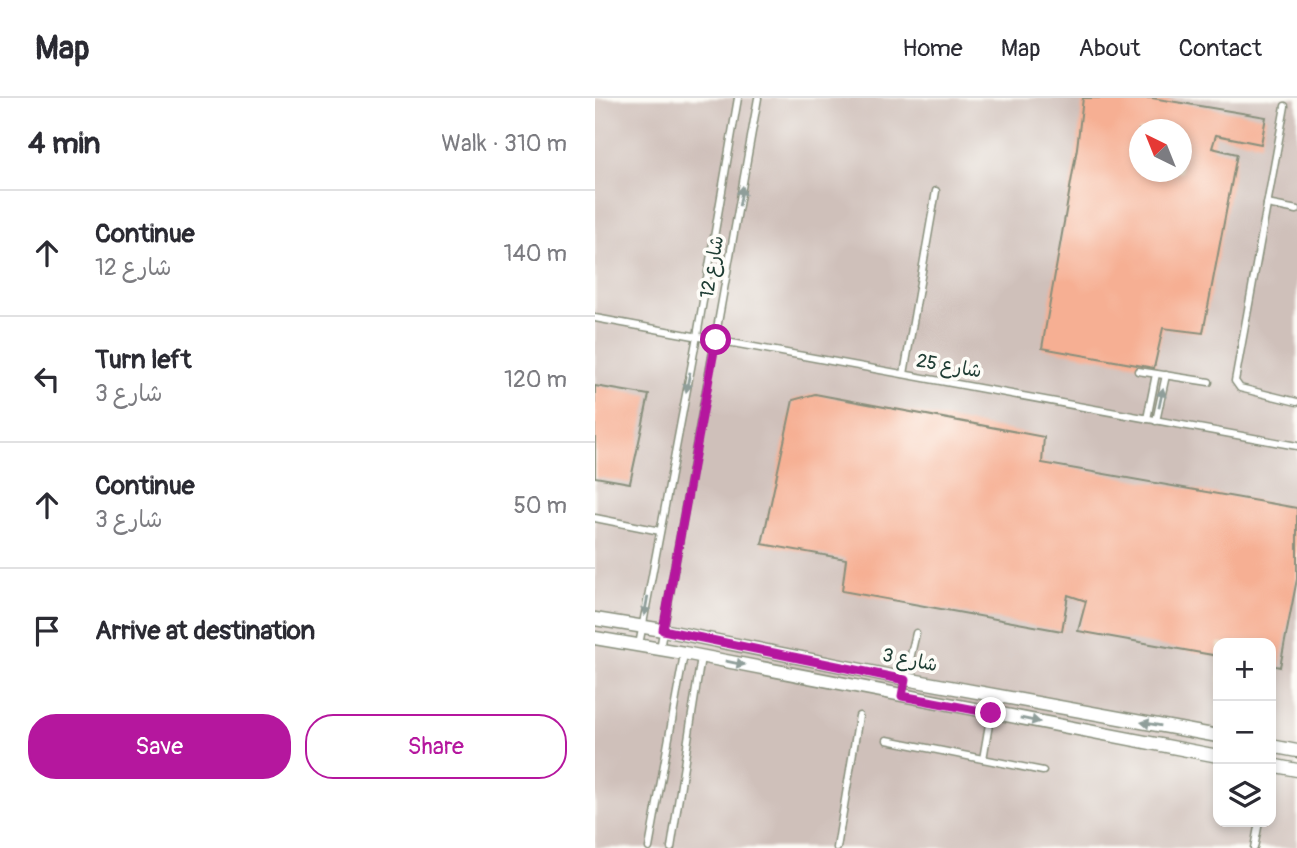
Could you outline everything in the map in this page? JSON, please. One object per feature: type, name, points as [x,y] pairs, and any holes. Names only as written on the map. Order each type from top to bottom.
[{"type":"street","name":"شارع 3","points":[[595,619],[643,626],[905,680],[1213,735]]},
{"type":"street","name":"شارع 3","points":[[595,638],[1213,755]]},
{"type":"street","points":[[1118,737],[1121,719]]},
{"type":"street","points":[[1276,750],[1297,751]]},
{"type":"street","points":[[1276,766],[1297,770]]},
{"type":"lane","name":"شارع 12","points":[[639,645],[738,98]]},
{"type":"lane","name":"شارع 12","points":[[660,649],[758,98]]},
{"type":"lane","points":[[1285,106],[1235,381],[1243,389],[1297,402]]},
{"type":"lane","points":[[904,374],[936,191]]},
{"type":"lane","points":[[1267,204],[1297,210]]},
{"type":"lane","name":"شارع 25","points":[[595,318],[1297,446]]},
{"type":"lane","points":[[1138,371],[1209,382]]},
{"type":"lane","points":[[1147,419],[1156,374]]},
{"type":"lane","points":[[1156,421],[1166,375]]},
{"type":"lane","points":[[595,518],[660,531]]},
{"type":"lane","points":[[902,696],[916,633]]},
{"type":"lane","points":[[649,848],[684,653]]},
{"type":"lane","points":[[671,848],[701,657]]},
{"type":"lane","points":[[983,759],[991,713]]},
{"type":"lane","points":[[837,848],[859,716]]},
{"type":"lane","points":[[887,740],[1042,771]]},
{"type":"lane","points":[[1254,848],[1258,827]]},
{"type":"shaded area","points":[[595,98],[1297,98],[1297,848],[595,848]]},
{"type":"building","points":[[1083,98],[1152,98],[1266,117],[1261,144],[1216,135],[1212,148],[1237,154],[1203,333],[1163,328],[1154,368],[1042,348],[1077,148]]},
{"type":"building","points":[[595,386],[649,395],[630,483],[595,477]]},
{"type":"building","points":[[815,394],[1044,437],[1042,463],[1297,508],[1297,579],[1280,667],[1276,666],[1276,638],[1213,638],[1213,655],[1078,631],[1086,601],[1068,595],[1062,631],[842,591],[846,559],[762,544],[793,400]]},
{"type":"route","points":[[716,340],[663,630],[905,680],[902,696],[991,713]]}]
